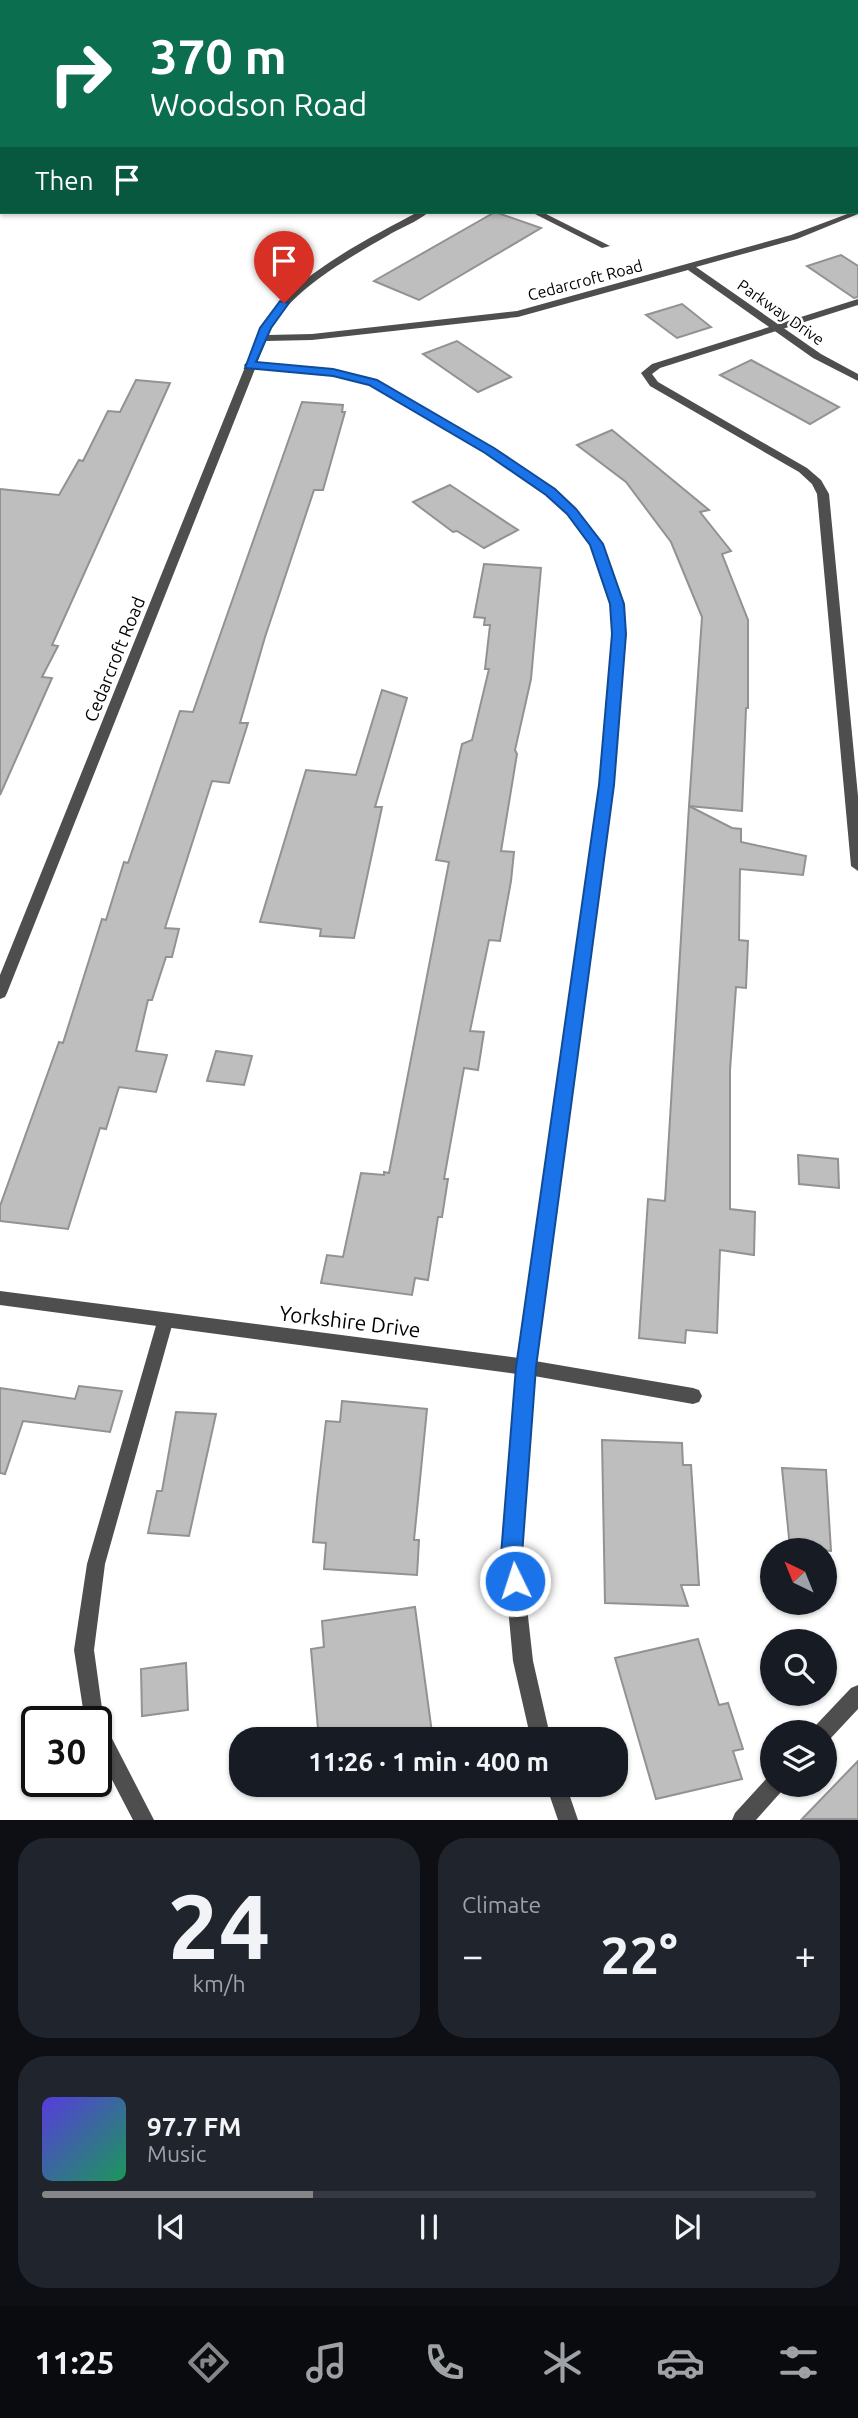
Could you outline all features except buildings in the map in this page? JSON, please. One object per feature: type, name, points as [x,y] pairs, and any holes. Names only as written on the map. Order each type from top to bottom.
[{"type":"street","name":"Cedarcroft Road","points":[[0,993],[249,365],[273,315],[307,285],[421,214]]},
{"type":"street","points":[[539,214],[606,246]]},
{"type":"street","name":"Cedarcroft Road","points":[[261,338],[312,337],[518,314],[794,237],[850,214]]},
{"type":"street","name":"Parkway Drive","points":[[690,267],[817,356],[858,378]]},
{"type":"street","points":[[858,302],[656,366],[646,373],[654,384],[803,470],[817,482],[823,494],[858,866]]},
{"type":"street","points":[[249,365],[333,373],[373,383],[439,419],[551,492],[572,511],[596,544],[611,579],[619,634],[607,785],[526,1367],[512,1555],[523,1661],[538,1727]]},
{"type":"street","name":"Yorkshire Drive","points":[[0,1298],[165,1322],[526,1367],[693,1396]]},
{"type":"street","points":[[93,1706],[84,1650],[96,1564],[165,1322]]},
{"type":"street","points":[[834,1720],[858,1695]]},
{"type":"street","points":[[112,1758],[144,1819]]},
{"type":"street","points":[[560,1797],[568,1819]]},
{"type":"street","points":[[742,1819],[763,1797]]},
{"type":"route","points":[[284,303],[265,328],[249,365],[333,373],[373,383],[489,450],[551,492],[572,511],[596,544],[611,579],[617,604],[619,634],[607,785],[526,1367],[512,1555],[515,1581]]}]
